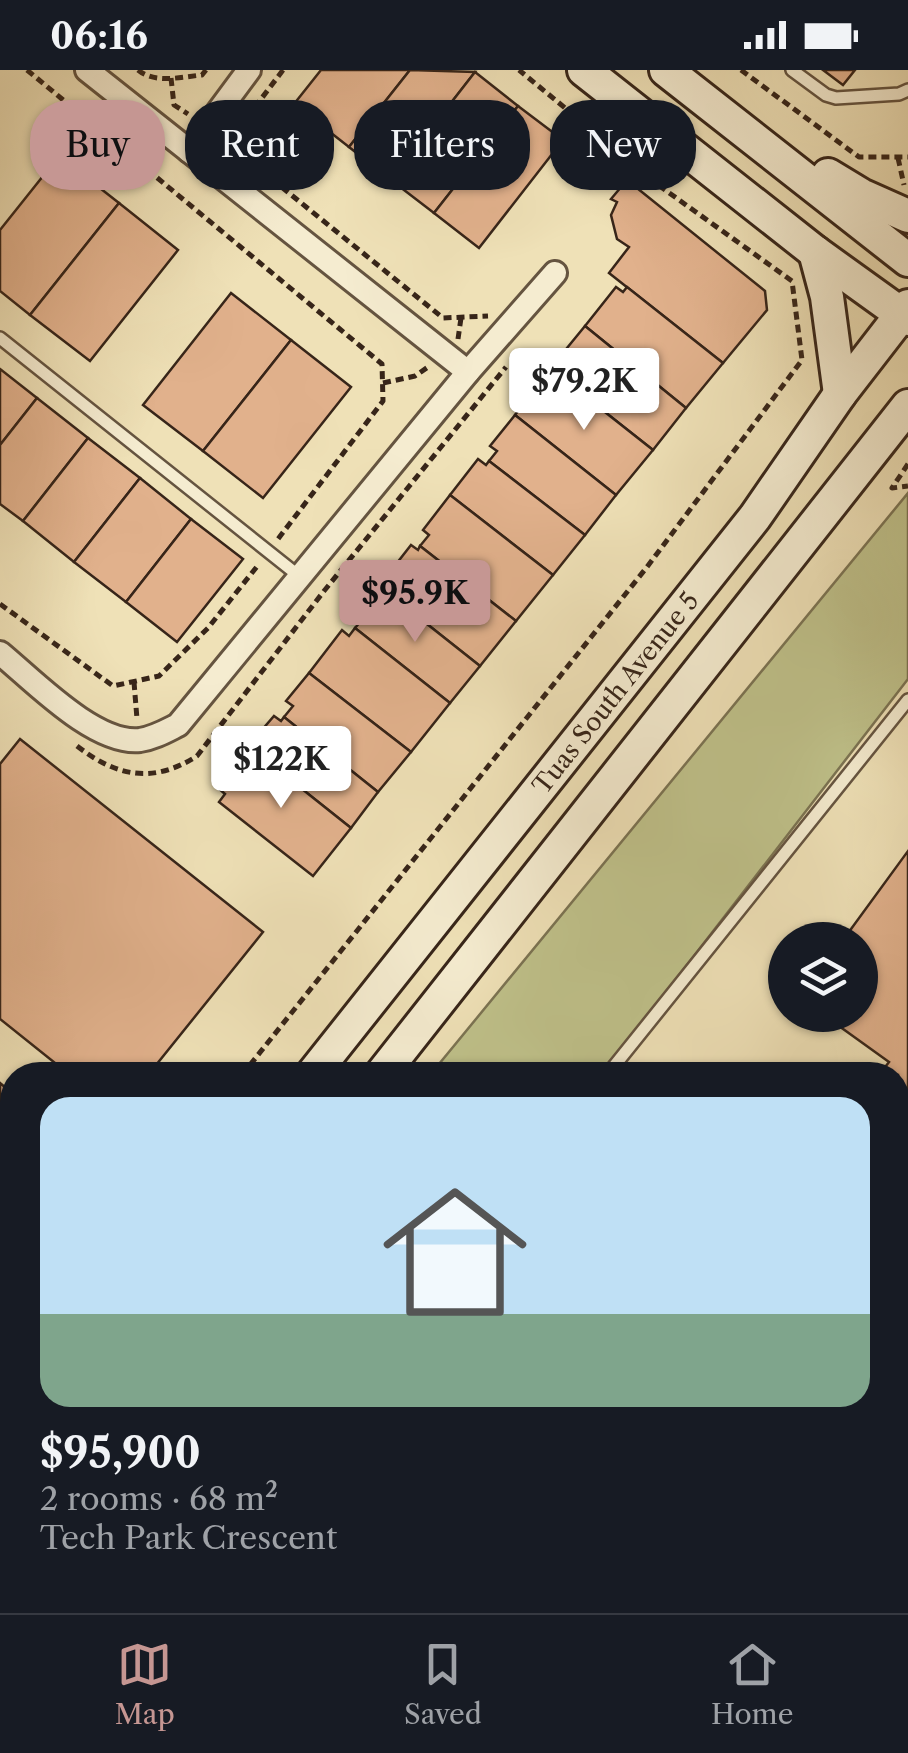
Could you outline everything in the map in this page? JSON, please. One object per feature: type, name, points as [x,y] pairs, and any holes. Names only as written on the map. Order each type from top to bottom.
[{"type":"main road","points":[[584,70],[815,252],[906,313]]},
{"type":"main road","points":[[666,70],[908,260]]},
{"type":"main road","points":[[748,134],[908,216]]},
{"type":"main road","points":[[815,252],[827,297],[840,394]]},
{"type":"main road","name":"Tuas South Avenue 5","points":[[322,1062],[755,517],[840,394],[906,313]]},
{"type":"main road","name":"Tuas South Avenue 5","points":[[391,1062],[904,416]]},
{"type":"street","points":[[86,70],[185,148]]},
{"type":"street","points":[[227,100],[250,70]]},
{"type":"street","points":[[238,190],[468,372]]},
{"type":"street","points":[[0,654],[111,738],[139,740],[178,725],[468,372],[556,273]]},
{"type":"lane","points":[[792,70],[819,91],[836,98],[900,94],[908,90]]},
{"type":"lane","points":[[0,338],[299,576]]},
{"type":"lane","points":[[617,1062],[908,700]]},
{"type":"path","points":[[0,604],[114,686],[158,676],[208,628],[383,401],[382,364],[27,70]]},
{"type":"path","points":[[138,70],[148,78],[202,76],[206,70]]},
{"type":"path","points":[[283,70],[249,115],[252,162],[442,318],[493,316]]},
{"type":"path","points":[[252,1062],[646,568],[802,360],[792,281],[661,187],[520,70]]},
{"type":"path","points":[[741,70],[859,157],[908,157]]},
{"type":"path","points":[[908,464],[892,488],[908,486]]},
{"type":"green space","points":[[908,493],[908,679],[612,1062],[441,1062]]},
{"type":"building","points":[[321,70],[410,70],[386,100],[354,100],[354,141],[349,147],[334,135],[334,100],[297,100]]},
{"type":"building","points":[[410,70],[475,72],[453,100],[386,100]]},
{"type":"building","points":[[823,70],[855,70],[843,85]]},
{"type":"building","points":[[475,72],[510,100],[453,100]]},
{"type":"building","points":[[530,115],[550,130],[550,157],[530,182]]},
{"type":"building","points":[[32,190],[102,190],[119,203],[30,315],[0,291],[0,230]]},
{"type":"building","points":[[404,190],[452,190],[434,213]]},
{"type":"building","points":[[452,190],[524,190],[479,248],[434,213]]},
{"type":"building","points":[[619,190],[639,190],[765,291],[767,310],[723,363],[609,273],[629,247],[617,239],[611,215],[617,202],[611,199]]},
{"type":"building","points":[[119,203],[178,250],[90,361],[30,315]]},
{"type":"building","points":[[616,287],[623,292],[627,287],[723,363],[686,408],[585,326]]},
{"type":"building","points":[[231,293],[291,340],[203,451],[143,405]]},
{"type":"building","points":[[585,326],[686,408],[653,450],[558,375],[566,365],[558,359]]},
{"type":"building","points":[[291,340],[351,387],[263,498],[203,451]]},
{"type":"building","points":[[0,369],[37,398],[0,445]]},
{"type":"building","points":[[547,374],[554,379],[558,375],[653,450],[616,495],[515,415]]},
{"type":"building","points":[[37,398],[88,438],[23,521],[0,504],[0,445]]},
{"type":"building","points":[[515,415],[616,495],[585,535],[489,461],[497,451],[490,446]]},
{"type":"building","points":[[88,438],[140,478],[74,562],[23,521]]},
{"type":"building","points":[[478,459],[486,465],[489,461],[585,535],[553,575],[450,495]]},
{"type":"building","points":[[140,478],[191,519],[126,602],[74,562]]},
{"type":"building","points":[[450,495],[553,575],[516,621],[420,546],[429,535],[423,530]]},
{"type":"building","points":[[191,519],[243,559],[177,642],[126,602]]},
{"type":"building","points":[[411,545],[418,550],[420,546],[516,621],[480,666],[379,586]]},
{"type":"building","points":[[379,586],[480,666],[450,703],[355,628],[361,621],[355,616]]},
{"type":"building","points":[[355,628],[450,703],[411,752],[309,673],[342,630],[349,636]]},
{"type":"building","points":[[309,673],[411,752],[378,792],[284,717],[293,706],[286,701]]},
{"type":"building","points":[[274,716],[281,721],[284,717],[378,792],[351,828],[248,746]]},
{"type":"building","points":[[20,739],[263,932],[158,1062],[54,1062],[0,1019],[0,764]]},
{"type":"building","points":[[248,746],[351,828],[313,876],[219,802],[225,794],[216,786]]},
{"type":"building","points":[[908,851],[908,1062],[889,1062],[847,1032],[878,1032],[878,922],[856,922]]}]
